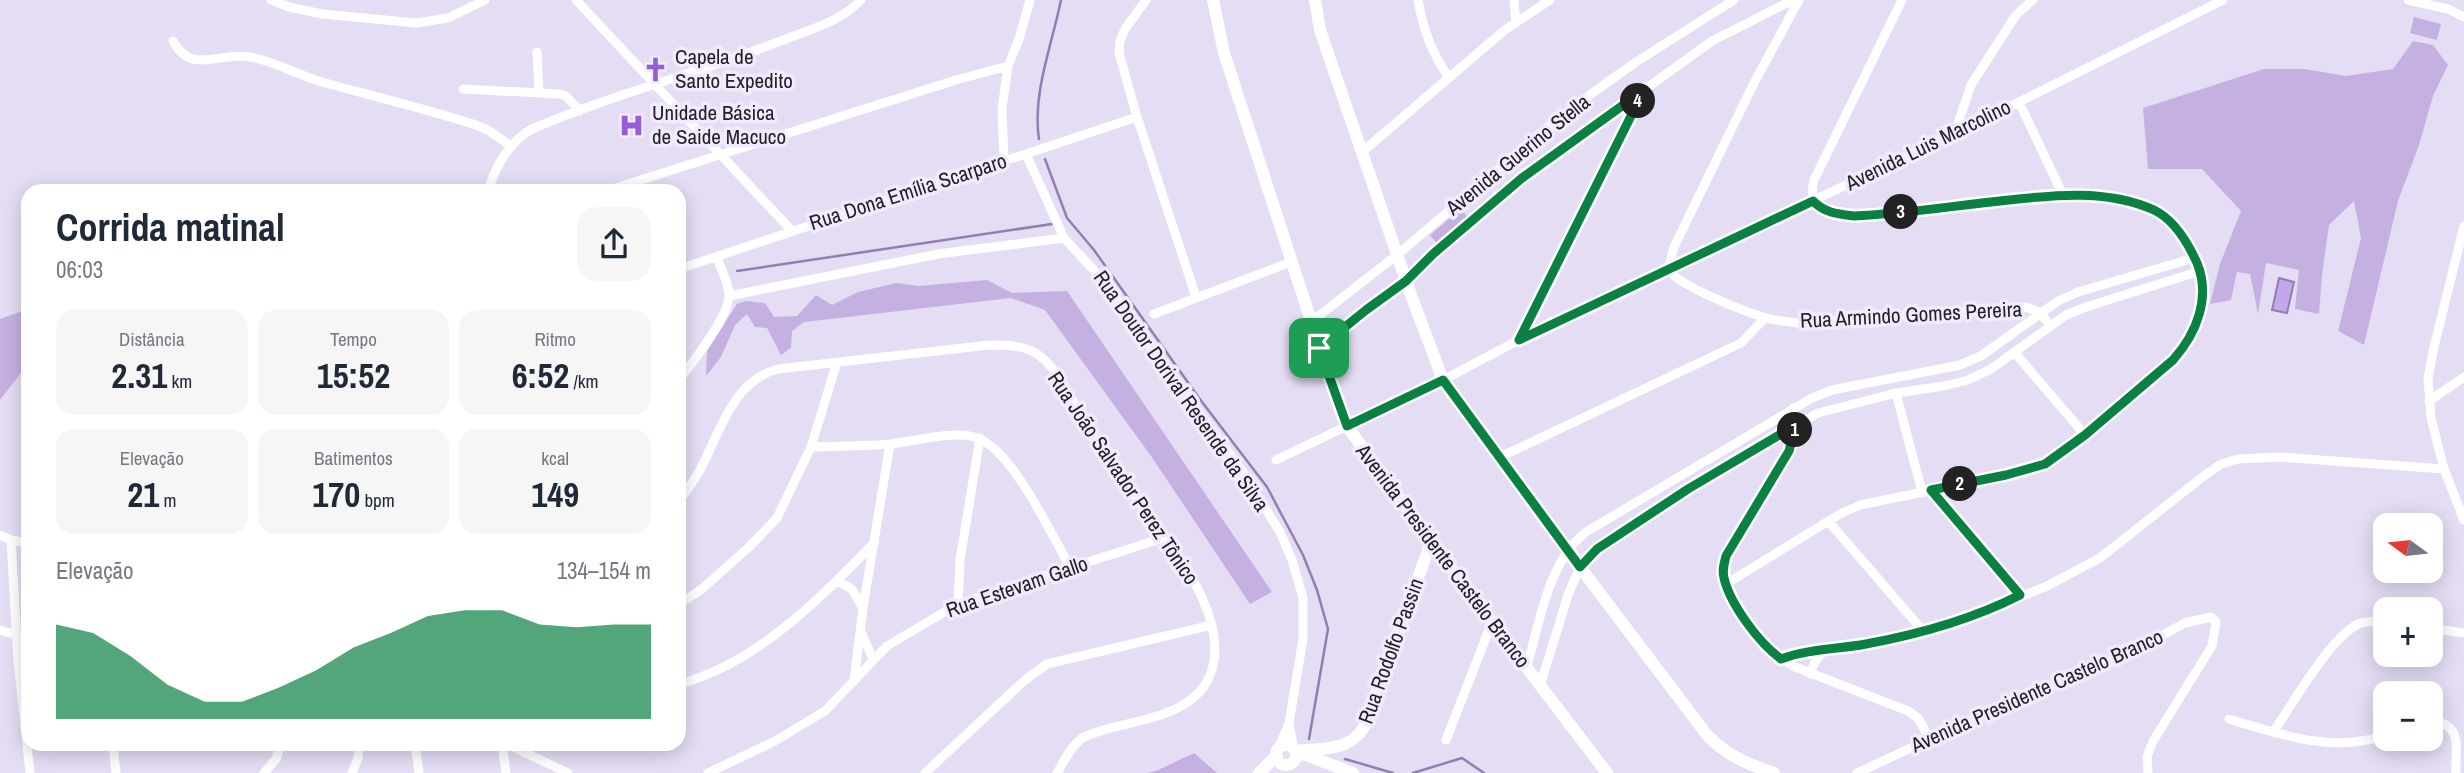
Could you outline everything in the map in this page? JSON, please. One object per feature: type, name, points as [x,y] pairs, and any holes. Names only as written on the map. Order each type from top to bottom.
[{"type":"street","points":[[271,0],[322,14],[416,23],[448,18],[485,0]]},
{"type":"street","points":[[576,0],[792,230]]},
{"type":"street","points":[[491,184],[511,145],[533,129],[837,19],[861,0]]},
{"type":"street","points":[[1004,160],[1002,109],[1007,66],[1019,39],[1030,0]]},
{"type":"street","points":[[1146,0],[1125,30],[1119,53],[1196,297]]},
{"type":"street","name":"Avenida Presidente Castelo Branco","points":[[1213,0],[1224,53],[1319,348],[1347,426],[1431,542],[1607,773]]},
{"type":"street","points":[[1315,0],[1320,30],[1443,380],[1707,735],[1722,750],[1742,762],[1771,772]]},
{"type":"street","points":[[1418,0],[1424,31],[1432,52],[1449,78]]},
{"type":"street","points":[[1514,0],[1516,23]]},
{"type":"street","points":[[1362,152],[1516,23],[1550,0]]},
{"type":"street","name":"Avenida Guerino Stella","points":[[1311,322],[1397,255],[1591,94],[1734,0]]},
{"type":"street","name":"Avenida Guerino Stella","points":[[1319,348],[1406,281],[1433,254],[1522,178],[1712,41],[1793,0]]},
{"type":"street","points":[[1668,270],[1674,247],[1754,83],[1799,0]]},
{"type":"street","points":[[1726,584],[1860,505],[2031,470],[2045,464],[2063,453],[2131,397],[2182,349],[2204,298],[2200,271],[2180,232],[2155,210],[2126,201],[2063,195],[1854,216],[1833,214],[1821,209],[1813,201],[1814,180],[1902,0]]},
{"type":"street","points":[[1955,132],[1971,85],[2016,15],[2033,0]]},
{"type":"street","name":"Avenida Luis Marcolino","points":[[1276,460],[1443,380],[1519,340],[2018,102],[2223,0]]},
{"type":"street","points":[[2408,0],[2448,9],[2464,17]]},
{"type":"street","points":[[173,41],[179,52],[194,60],[239,55],[260,59],[319,81],[473,124],[511,145]]},
{"type":"street","points":[[537,51],[539,93]]},
{"type":"street","points":[[628,184],[1007,66]]},
{"type":"street","points":[[463,89],[566,96],[580,111]]},
{"type":"street","points":[[1519,340],[1644,90]]},
{"type":"street","points":[[2018,102],[2063,195]]},
{"type":"street","name":"Rua Dona Emília Scarparo","points":[[686,267],[1137,117]]},
{"type":"street","name":"Rua Doutor Dorival Resende da Silva","points":[[1026,153],[1064,237],[1102,279],[1242,471],[1280,532],[1303,598],[1303,639],[1289,723],[1277,752]]},
{"type":"street","points":[[2464,226],[2428,378],[2429,401],[2444,469],[2464,520]]},
{"type":"street","points":[[729,296],[938,254],[1064,237]]},
{"type":"street","points":[[2454,260],[2464,253]]},
{"type":"street","points":[[686,370],[716,326],[729,296],[717,258]]},
{"type":"street","name":"Rua Armindo Gomes Pereira","points":[[2039,312],[2078,292],[2194,258]]},
{"type":"street","points":[[1154,314],[1291,262]]},
{"type":"street","name":"Rua Armindo Gomes Pereira","points":[[1668,270],[1682,283],[1765,318],[1799,323],[2013,307],[2033,308],[2051,326],[2086,307],[2200,271]]},
{"type":"street","points":[[1527,669],[1554,573],[1567,550],[1586,532],[1793,408],[1832,390],[1959,365],[1982,356],[2039,312]]},
{"type":"street","points":[[1500,457],[1741,343],[1765,318]]},
{"type":"street","points":[[1540,686],[1568,595],[1580,567],[1597,549],[1688,489],[1818,413],[1896,393],[1968,380],[1991,369],[2051,326]]},
{"type":"street","name":"Rua João Salvador Perez Tônico","points":[[686,490],[702,466],[729,411],[749,384],[773,371],[989,345],[1018,347],[1038,355],[1058,378],[1106,457],[1166,537],[1197,587],[1212,625],[1214,655],[1211,673],[1205,685],[1184,704],[1170,711],[1080,739],[1057,773]]},
{"type":"street","points":[[2015,353],[2085,435]]},
{"type":"street","points":[[686,599],[702,589],[749,547],[777,518],[811,447],[837,362]]},
{"type":"street","points":[[2429,401],[2464,377]]},
{"type":"street","points":[[1896,393],[1926,491],[2020,595]]},
{"type":"street","points":[[1793,408],[1796,425],[1789,451],[1726,556],[1723,566],[1726,584],[1761,641],[1781,659],[1810,674],[1908,711],[1918,718],[1929,738]]},
{"type":"street","points":[[811,447],[890,444],[949,436],[971,436],[980,439],[991,446],[1012,468],[1070,567]]},
{"type":"street","points":[[958,604],[960,560],[980,439]]},
{"type":"street","points":[[853,682],[890,444]]},
{"type":"street","points":[[1781,659],[1924,632],[2045,587],[2100,558],[2204,475],[2221,464],[2238,459],[2280,457],[2444,469]]},
{"type":"street","points":[[1829,522],[1924,632]]},
{"type":"street","points":[[0,535],[21,542]]},
{"type":"street","name":"Rua Estevam Gallo","points":[[708,773],[806,724],[825,711],[887,646],[958,604],[1166,537]]},
{"type":"street","points":[[11,540],[21,684]]},
{"type":"street","points":[[686,682],[707,674],[760,646],[837,581],[875,542]]},
{"type":"street","name":"Rua Rodolfo Passin","points":[[1293,756],[1346,746],[1358,737],[1364,727],[1431,542]]},
{"type":"street","points":[[837,581],[852,589],[863,608]]},
{"type":"street","name":"Avenida Presidente Castelo Branco","points":[[1857,773],[1997,708],[2120,657],[2185,622],[2211,617],[2216,622],[2212,646],[2153,741],[2147,757],[2148,773]]},
{"type":"street","points":[[1446,740],[1492,622]]},
{"type":"street","points":[[2273,732],[2343,635],[2359,624],[2373,622]]},
{"type":"street","points":[[925,773],[1025,680],[1047,664],[1212,625]]},
{"type":"street","points":[[0,630],[16,635]]},
{"type":"street","points":[[861,630],[873,659]]},
{"type":"street","points":[[2443,630],[2464,633]]},
{"type":"street","points":[[1810,674],[1823,651]]},
{"type":"street","points":[[2229,719],[2273,732],[2333,743],[2373,738]]},
{"type":"street","name":"Rua Doutor Dorival Resende da Silva","points":[[1289,723],[1293,756]]},
{"type":"street","points":[[2443,723],[2452,728],[2457,740],[2456,773]]},
{"type":"street","points":[[1259,773],[1277,752],[1288,745],[1293,756]]},
{"type":"street","points":[[28,751],[30,773]]},
{"type":"street","points":[[114,751],[116,773]]},
{"type":"street","points":[[264,773],[276,759],[279,751]]},
{"type":"street","points":[[352,773],[358,751]]},
{"type":"street","points":[[416,751],[419,773]]},
{"type":"street","points":[[505,751],[506,773]]},
{"type":"street","points":[[520,751],[569,773]]},
{"type":"street","points":[[1277,752],[1279,762],[1293,756],[1314,759],[1353,773]]},
{"type":"street","points":[[1270,773],[1293,756]]},
{"type":"shaded area","points":[[2414,17],[2441,24],[2437,40],[2410,33]]},
{"type":"shaded area","points":[[2413,41],[2433,45],[2448,65],[2433,96],[2419,145],[2398,201],[2364,345],[2338,331],[2361,238],[2354,201],[2329,225],[2319,314],[2295,309],[2299,270],[2266,263],[2258,314],[2250,274],[2237,272],[2231,300],[2210,304],[2220,264],[2241,211],[2202,169],[2148,169],[2143,108],[2264,69],[2304,69],[2346,76],[2393,69]]},
{"type":"shaded area","points":[[1461,209],[1470,220],[1438,245],[1430,235]]},
{"type":"shaded area","points":[[2279,278],[2294,282],[2287,313],[2272,310]]},
{"type":"shaded area","points":[[987,280],[1012,293],[1067,291],[1272,592],[1250,604],[1151,456],[1045,310],[1011,298],[804,322],[792,331],[791,348],[781,355],[767,328],[755,327],[747,314],[735,325],[721,357],[706,376],[707,351],[737,304],[746,301],[765,303],[774,317],[797,316],[816,295],[832,305],[858,292],[896,283],[919,286]]},
{"type":"shaded area","points":[[21,312],[21,373],[0,400],[0,319]]},
{"type":"shaded area","points":[[1194,753],[1217,773],[1146,773],[1156,771]]},
{"type":"waterway","points":[[1039,139],[1038,105],[1061,0]]},
{"type":"waterway","points":[[1045,159],[1067,218],[1094,250],[1199,398],[1267,487],[1303,555],[1328,629],[1309,739]]},
{"type":"waterway","points":[[737,271],[1052,224]]},
{"type":"waterway","points":[[1413,773],[1462,758],[1484,773]]},
{"type":"waterway","points":[[1345,759],[1393,773]]},
{"type":"place","name":"Capela de Santo Expedito","points":[[655,69]]},
{"type":"place","name":"Unidade Básica de Saide Macuco","points":[[632,125]]},
{"type":"route","points":[[1644,90],[1519,340],[1813,201],[1821,209],[1833,214],[1854,216],[2063,195],[2126,201],[2155,210],[2169,220],[2180,232],[2194,258],[2204,286],[2204,298],[2198,317],[2182,349],[2173,360],[2063,453],[2031,470],[1931,490],[2020,595],[1980,613],[1924,632],[1781,659],[1761,641],[1736,604],[1723,576],[1723,566],[1726,556],[1789,451],[1796,425],[1688,489],[1597,549],[1580,567],[1443,380],[1347,426],[1319,348],[1406,281],[1433,254],[1522,178],[1644,90]]}]
